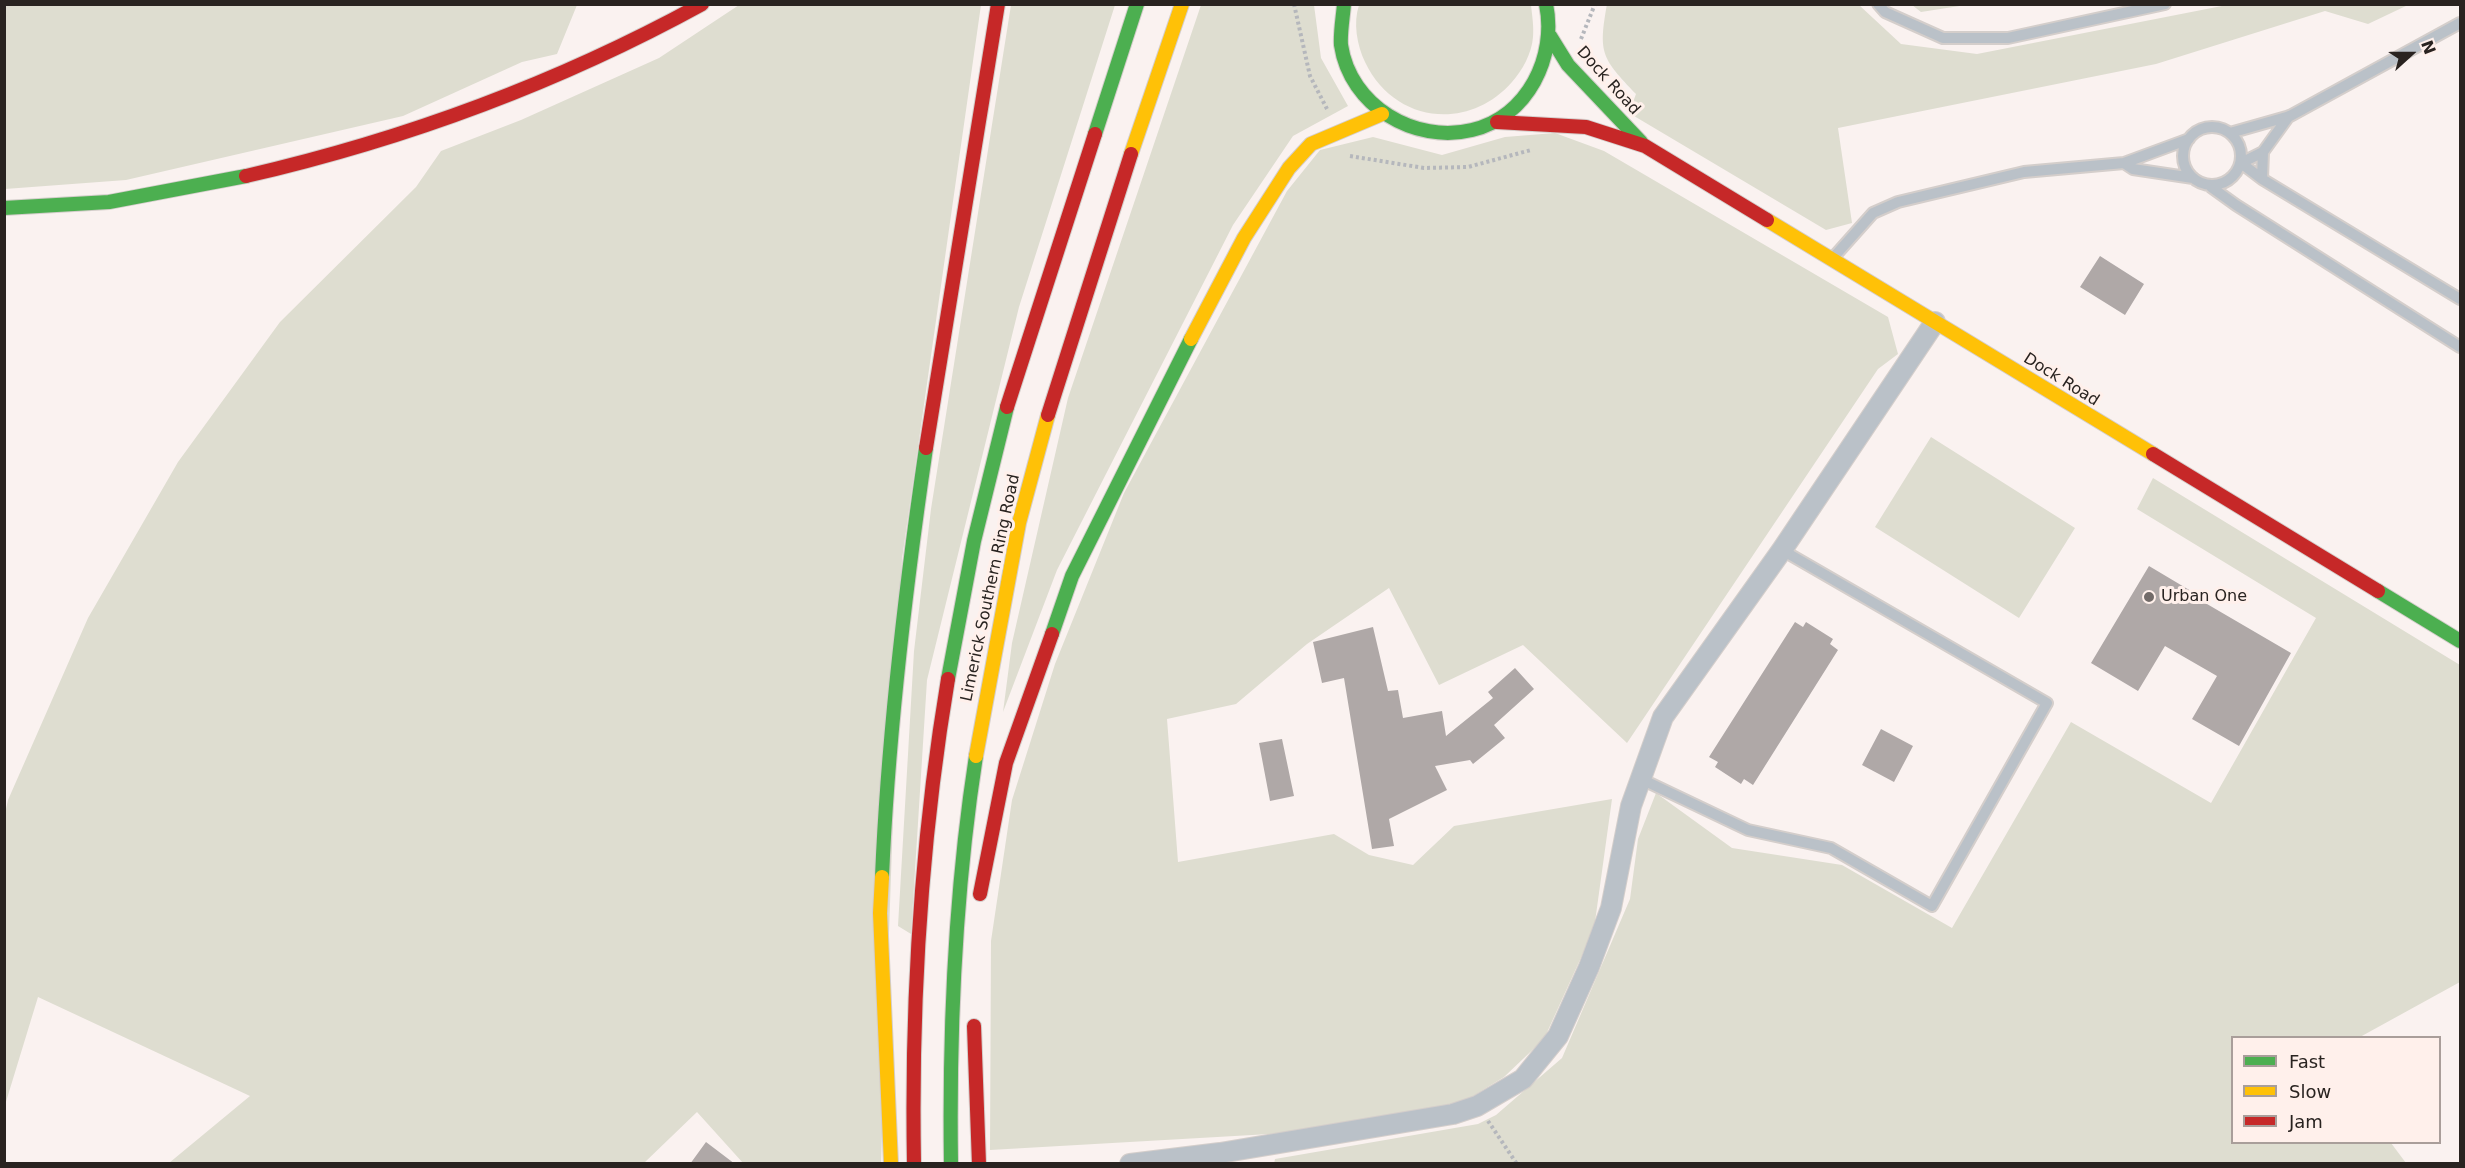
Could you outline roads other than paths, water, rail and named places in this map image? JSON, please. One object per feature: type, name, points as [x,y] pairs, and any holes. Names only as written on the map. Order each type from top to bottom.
[{"type":"main road","points":[[4,208],[81,205],[159,194],[238,178],[392,138],[574,72],[702,4]]},
{"type":"main road","points":[[891,1164],[880,913],[886,773],[904,594],[935,383],[998,4]]},
{"type":"main road","name":"Limerick Southern Ring Road","points":[[914,1164],[915,969],[936,765],[952,654],[1007,404],[1047,271],[1137,4]]},
{"type":"main road","name":"Limerick Southern Ring Road","points":[[951,1164],[954,994],[963,853],[983,702],[1012,555],[1066,353],[1115,199],[1182,4]]},
{"type":"main road","points":[[1339,9],[1341,44],[1348,71],[1362,95],[1382,114],[1409,129],[1438,135],[1469,133],[1497,122],[1524,100],[1542,70],[1550,36],[1551,11]]},
{"type":"main road","name":"Dock Road","points":[[1550,36],[1568,65],[1645,146]]},
{"type":"main road","points":[[979,905],[983,870],[1006,763],[1072,576],[1150,417],[1244,238],[1289,168],[1311,144],[1382,114]]},
{"type":"main road","name":"Dock Road","points":[[1497,122],[1586,127],[1645,146],[2460,641]]},
{"type":"main road","points":[[959,1164],[971,1010],[979,1164]]},
{"type":"street","points":[[1130,1164],[1220,1153],[1453,1114],[1477,1106],[1523,1079],[1558,1036],[1589,967],[1611,908],[1631,806],[1663,717],[1782,550],[1935,322]]},
{"type":"lane","points":[[1878,4],[1885,12],[1943,38],[1997,38],[2165,4]]},
{"type":"lane","points":[[2230,133],[2290,116],[2460,23]]},
{"type":"lane","points":[[2241,163],[2263,152],[2290,116]]},
{"type":"lane","points":[[1832,259],[1873,213],[1898,202],[2024,172],[2124,163],[2188,139],[2195,132],[2213,127],[2230,133],[2241,148],[2241,163],[2234,176],[2211,187]]},
{"type":"lane","points":[[2188,139],[2183,157],[2185,166],[2193,178]]},
{"type":"lane","points":[[2262,178],[2263,152]]},
{"type":"lane","points":[[2124,163],[2133,169],[2193,178],[2211,187],[2460,347]]},
{"type":"lane","points":[[2241,163],[2460,299]]},
{"type":"lane","points":[[1641,779],[1748,830],[1831,848],[1932,906],[2048,703],[1782,550]]},
{"type":"place","name":"Urban One","points":[[2149,597]]}]
